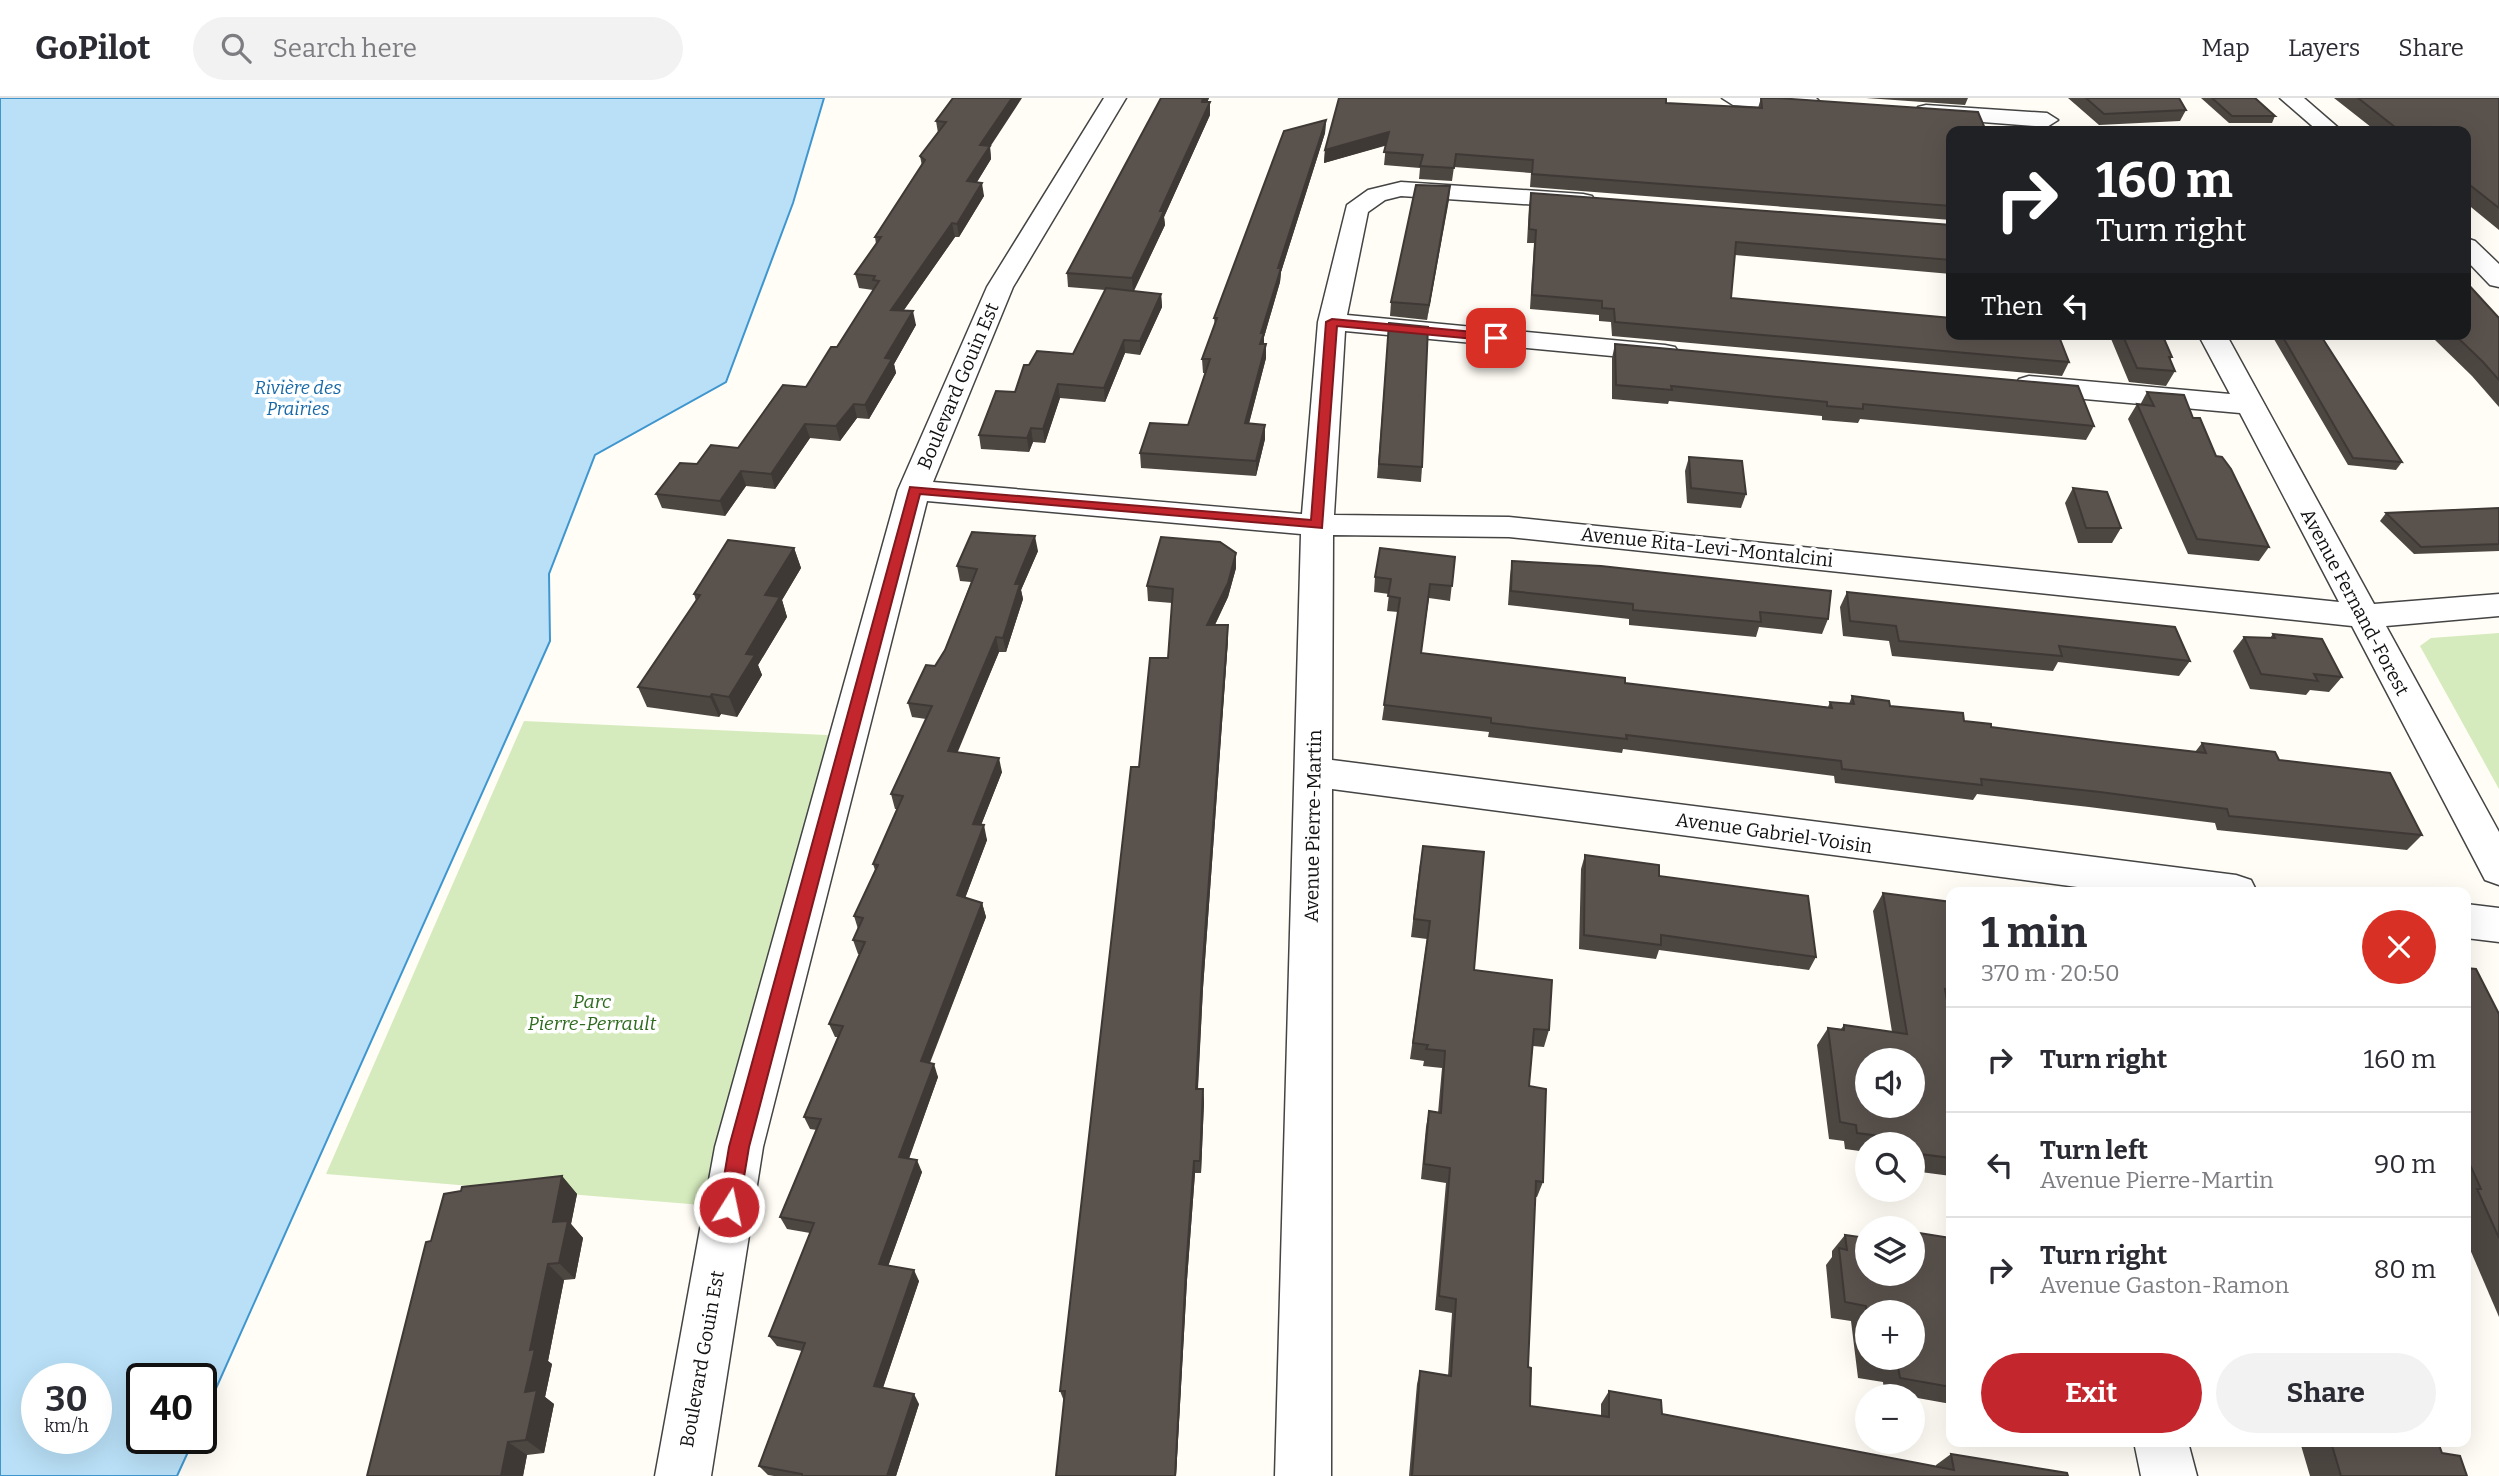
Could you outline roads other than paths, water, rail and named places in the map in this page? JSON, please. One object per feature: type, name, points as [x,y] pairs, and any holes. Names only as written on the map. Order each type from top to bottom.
[{"type":"street","name":"Boulevard Gouin Est","points":[[683,1476],[739,1147],[914,490],[1000,287],[1115,98]]},
{"type":"street","points":[[1733,98],[1829,105]]},
{"type":"street","points":[[2023,98],[2053,126]]},
{"type":"street","points":[[2291,98],[2325,126]]},
{"type":"street","points":[[1910,111],[2053,126]]},
{"type":"street","name":"Avenue Pierre-Martin","points":[[1303,1476],[1317,525],[1332,322],[1356,210],[1380,192],[1422,188],[1603,202]]},
{"type":"street","points":[[2471,251],[2499,279]]},
{"type":"street","points":[[1332,322],[1689,355]]},
{"type":"street","name":"Avenue Fernand-Forest","points":[[2215,340],[2499,869]]},
{"type":"street","points":[[2005,383],[2250,405]]},
{"type":"street","name":"Avenue Rita-Levi-Montalcini","points":[[914,490],[1317,525],[1443,524],[1509,527],[2363,616],[2499,605]]},
{"type":"street","name":"Avenue Gabriel-Voisin","points":[[1313,772],[2023,879],[2154,887]]},
{"type":"street","points":[[2471,922],[2499,925]]},
{"type":"street","points":[[2162,1447],[2169,1476]]},
{"type":"water","name":"Rivière des Prairies","points":[[0,98],[824,98],[793,203],[726,382],[595,455],[549,574],[550,641],[217,1386],[217,1363],[126,1363],[126,1454],[187,1454],[177,1476],[0,1476]]},
{"type":"park label","name":"Parc Pierre-Perrault","points":[[592,1012]]}]
